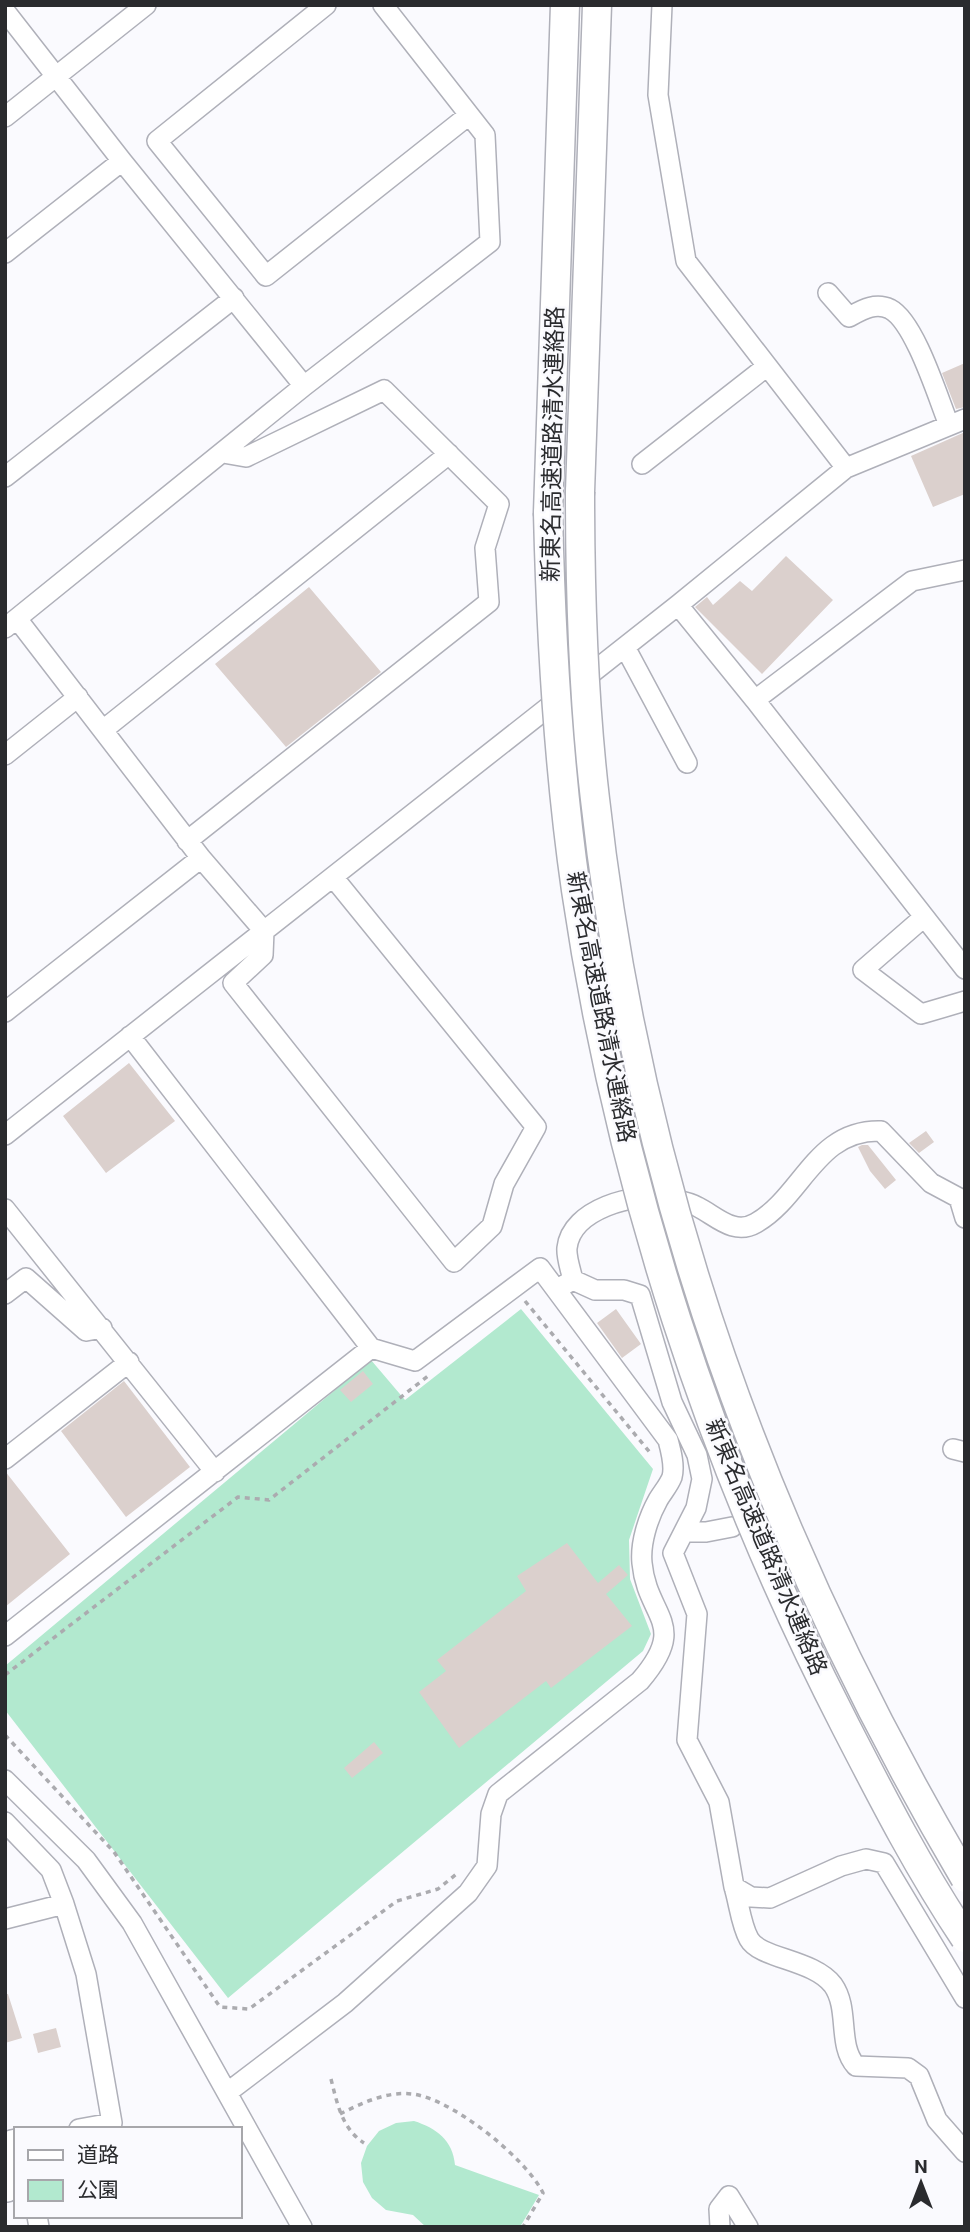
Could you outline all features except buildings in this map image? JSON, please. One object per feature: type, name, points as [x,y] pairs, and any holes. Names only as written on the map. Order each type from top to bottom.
[{"type":"highway","name":"新東名高速道路清水連絡路","points":[[565,5],[548,513],[552,651],[576,889],[600,1029],[640,1198],[687,1356],[732,1479],[796,1630],[884,1800],[965,1938]]},
{"type":"highway","name":"新東名高速道路清水連絡路","points":[[597,5],[580,492],[580,583],[595,799],[630,1023],[664,1176],[712,1336],[797,1557],[878,1723],[965,1878]]},
{"type":"street","points":[[5,117],[146,5]]},
{"type":"street","points":[[326,5],[157,141],[266,276],[469,115]]},
{"type":"street","points":[[333,877],[536,1127],[504,1184],[492,1226],[454,1262],[233,983],[263,955],[264,931],[187,841],[78,697],[12,624],[304,386],[490,242],[485,135],[383,5]]},
{"type":"street","points":[[662,5],[658,95],[686,261],[846,468]]},
{"type":"street","points":[[5,11],[304,386]]},
{"type":"street","points":[[5,253],[122,161]]},
{"type":"street","points":[[5,1135],[678,606],[846,468],[957,422],[907,325],[890,309],[869,306],[849,317],[828,293]]},
{"type":"street","points":[[5,477],[234,298]]},
{"type":"street","points":[[642,464],[766,367]]},
{"type":"street","points":[[187,841],[489,602],[485,548],[499,504],[384,390],[246,457],[223,453]]},
{"type":"street","points":[[103,730],[449,454]]},
{"type":"street","points":[[755,700],[912,581],[965,570]]},
{"type":"street","points":[[678,606],[755,700],[965,969]]},
{"type":"street","points":[[625,648],[687,763]]},
{"type":"street","points":[[5,755],[78,697]]},
{"type":"street","points":[[5,1012],[201,858]]},
{"type":"street","points":[[924,917],[863,970],[921,1014],[965,1001]]},
{"type":"street","points":[[131,1036],[371,1349],[415,1362],[540,1268],[565,1285],[668,1440],[672,1477],[646,1527],[642,1562],[648,1589],[662,1614],[664,1637],[658,1661],[640,1681],[498,1794],[491,1814],[487,1866],[467,1893],[345,2003],[228,2092]]},
{"type":"street","points":[[565,1285],[566,1249],[575,1227],[590,1213],[615,1202],[664,1197],[697,1206],[726,1225],[742,1227],[756,1224],[793,1188],[814,1160],[834,1144],[871,1130],[881,1131],[931,1182],[959,1198],[965,1217]]},
{"type":"street","points":[[5,1209],[215,1472]]},
{"type":"street","points":[[5,1294],[26,1278],[86,1331],[102,1328]]},
{"type":"street","points":[[565,1285],[595,1290],[624,1290],[640,1295],[672,1402],[697,1455],[702,1479],[696,1508],[673,1553],[697,1614],[687,1740],[719,1802],[734,1887],[749,1940],[761,1949],[815,1968],[834,1986],[842,2011],[848,2057],[856,2066],[908,2068],[919,2076],[937,2120],[965,2152]]},
{"type":"street","points":[[5,1636],[371,1349]]},
{"type":"street","points":[[5,1459],[129,1362]]},
{"type":"street","points":[[686,1532],[706,1532],[732,1527]]},
{"type":"street","points":[[5,1780],[86,1860],[132,1923],[302,2227]]},
{"type":"street","points":[[5,1822],[51,1870],[86,1974],[112,2123],[90,2127]]},
{"type":"street","points":[[734,1887],[751,1897],[770,1899],[841,1866],[866,1859],[884,1863],[965,1998]]},
{"type":"street","points":[[5,1919],[64,1904]]},
{"type":"street","points":[[10,2192],[11,2140],[14,2139]]},
{"type":"street","points":[[720,2227],[719,2209],[729,2196],[748,2227]]},
{"type":"path","points":[[514,1309],[525,1301],[658,1463]]},
{"type":"path","points":[[5,1675],[238,1497],[269,1500],[429,1376]]},
{"type":"path","points":[[5,1735],[114,1852],[220,2007],[249,2009],[397,1900],[438,1889],[468,1864]]},
{"type":"path","points":[[331,2080],[340,2113],[355,2137],[364,2143]]},
{"type":"path","points":[[340,2113],[384,2096],[410,2094],[437,2099],[513,2155],[537,2180],[543,2193],[523,2227]]},
{"type":"green space","points":[[521,1309],[653,1469],[629,1540],[630,1579],[651,1634],[643,1651],[228,1998],[5,1710],[5,1666],[371,1360],[405,1400]]},
{"type":"green space","points":[[414,2121],[442,2136],[451,2149],[455,2165],[539,2195],[520,2227],[426,2227],[413,2215],[386,2210],[372,2198],[363,2182],[361,2163],[367,2146],[379,2131],[396,2123]]}]
